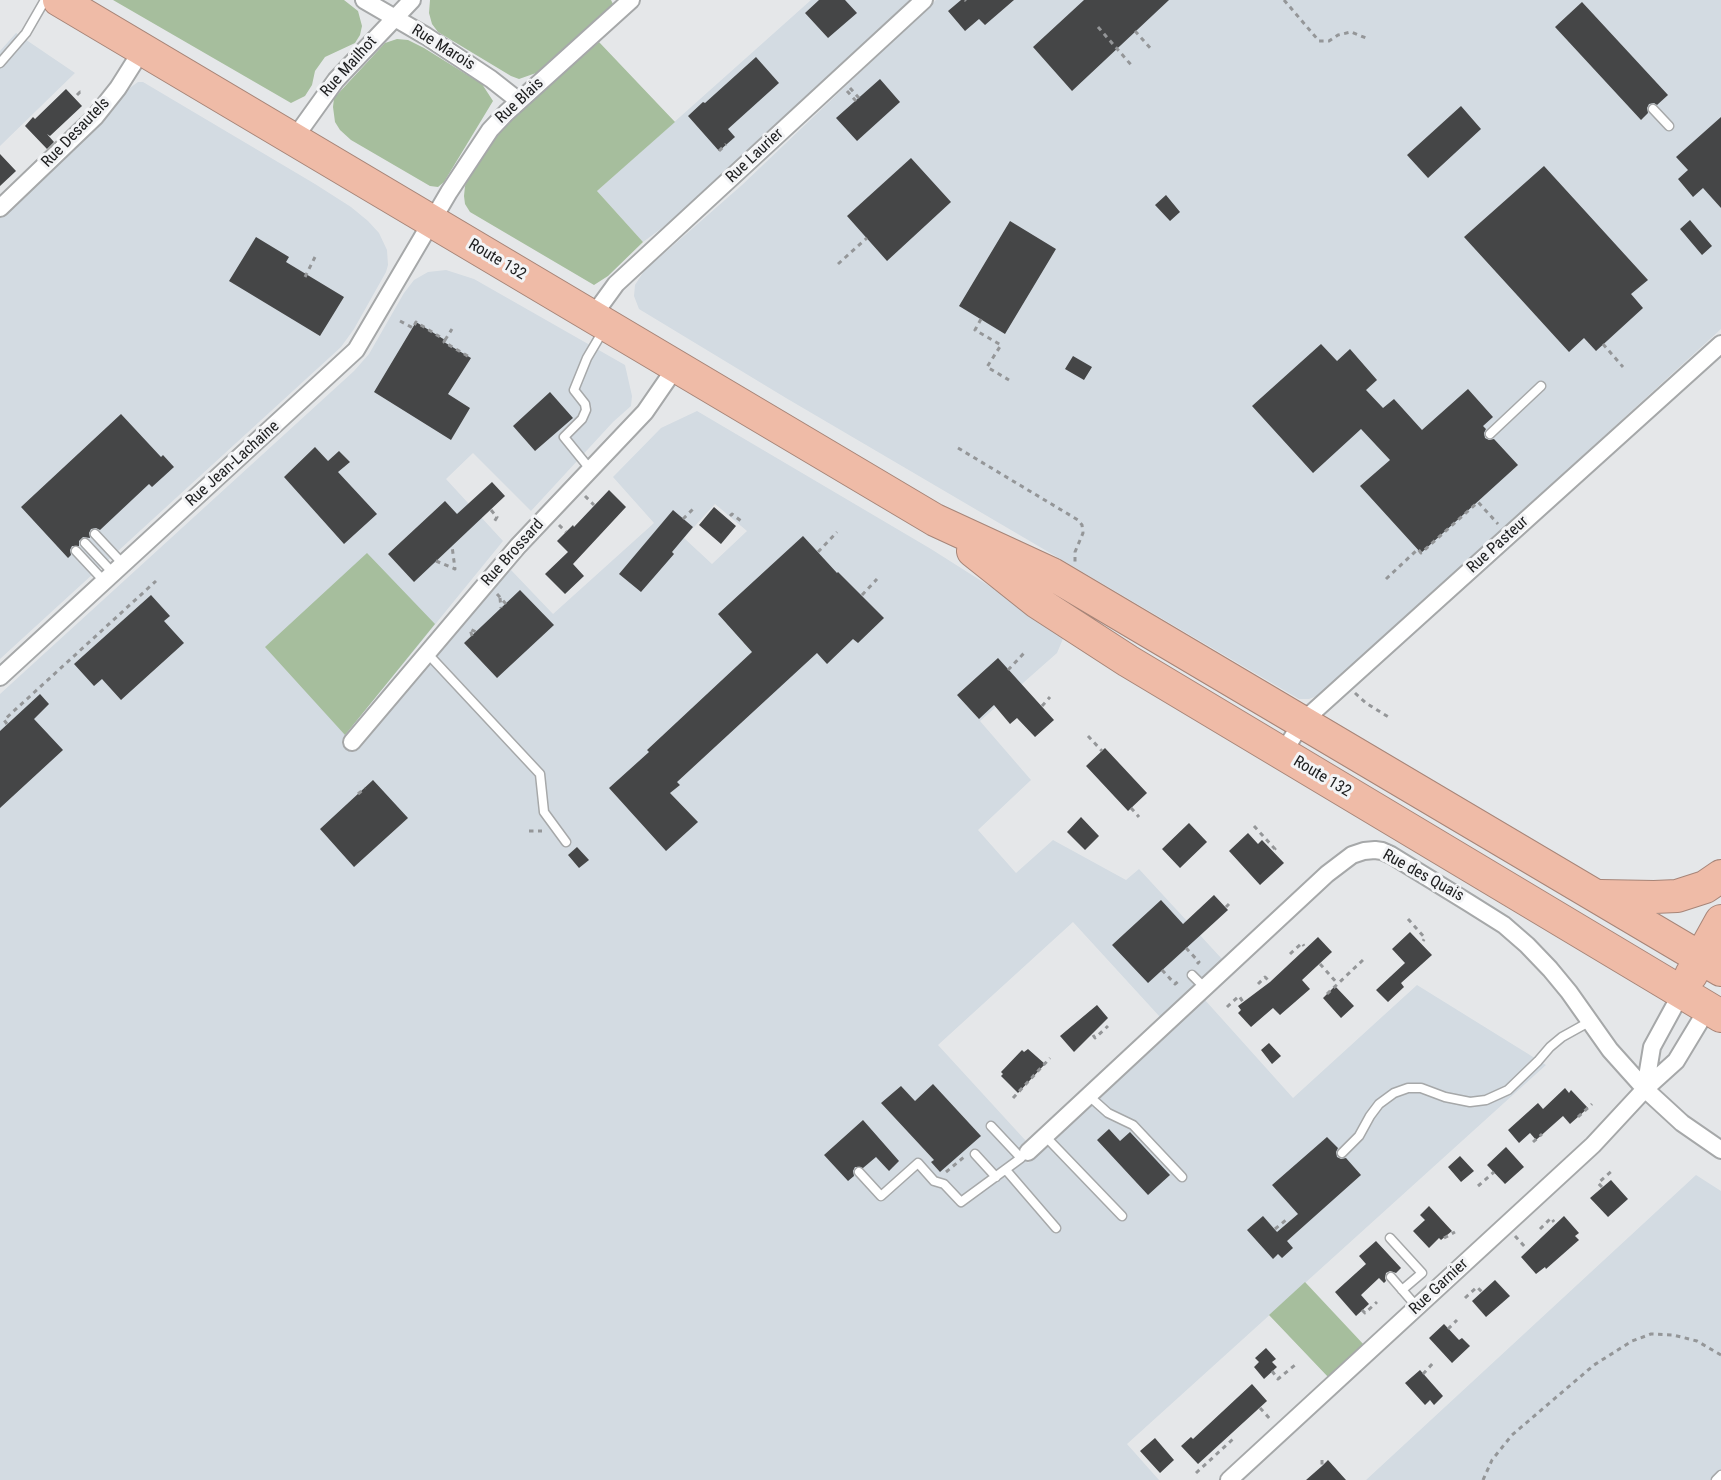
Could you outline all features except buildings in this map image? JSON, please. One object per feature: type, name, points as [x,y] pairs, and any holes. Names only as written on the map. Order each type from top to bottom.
[{"type":"highway","name":"Route 132","points":[[59,0],[935,520],[1052,574],[1711,963]]},
{"type":"highway","name":"Route 132","points":[[935,520],[1029,596],[1087,634],[1682,992],[1717,1004]]},
{"type":"highway","points":[[1087,634],[1104,606]]},
{"type":"highway","points":[[1598,896],[1677,896],[1705,887],[1721,876]]},
{"type":"highway","points":[[1682,992],[1711,963],[1721,921]]},
{"type":"street","name":"Rue Marois","points":[[364,0],[491,79],[519,101]]},
{"type":"street","name":"Rue Mailhot","points":[[293,140],[322,96],[412,0]]},
{"type":"street","name":"Rue Blais","points":[[432,222],[497,121],[631,0]]},
{"type":"street","name":"Rue Laurier","points":[[599,321],[616,284],[924,0]]},
{"type":"street","name":"Rue Desautels","points":[[0,208],[95,117],[118,88],[142,50]]},
{"type":"street","name":"Rue Jean-Lachaîne","points":[[0,677],[356,350],[432,222]]},
{"type":"street","name":"Rue Pasteur","points":[[1283,753],[1302,722],[1721,344]]},
{"type":"street","name":"Rue Brossard","points":[[352,742],[518,546],[645,412],[676,367]]},
{"type":"street","name":"Rue des Quais","points":[[1028,1152],[1338,865],[1352,855],[1364,851],[1382,851],[1504,926],[1550,969],[1610,1050],[1646,1089],[1682,1124],[1721,1150]]},
{"type":"street","points":[[1646,1089],[1652,1047],[1682,992]]},
{"type":"street","name":"Rue Garnier","points":[[1229,1480],[1593,1145],[1676,1061],[1717,1004]]},
{"type":"lane","points":[[0,63],[26,33],[45,0]]},
{"type":"lane","points":[[1653,109],[1668,126]]},
{"type":"lane","points":[[590,469],[564,437],[582,419],[586,410],[585,404],[574,390],[599,321]]},
{"type":"lane","points":[[1490,434],[1540,386]]},
{"type":"lane","points":[[95,534],[114,573]]},
{"type":"lane","points":[[85,543],[114,573]]},
{"type":"lane","points":[[76,551],[114,573]]},
{"type":"lane","points":[[427,652],[540,774],[544,812],[566,842]]},
{"type":"lane","points":[[1192,975],[1205,988]]},
{"type":"lane","points":[[1342,1153],[1359,1136],[1379,1104],[1394,1093],[1408,1088],[1420,1088],[1445,1097],[1470,1102],[1486,1100],[1508,1090],[1550,1047],[1589,1022]]},
{"type":"lane","points":[[1089,1096],[1108,1113],[1133,1125],[1182,1177]]},
{"type":"lane","points":[[859,1172],[881,1196],[918,1163],[934,1180],[944,1184],[961,1202],[1021,1158],[991,1126]]},
{"type":"lane","points":[[1045,1136],[1122,1216]]},
{"type":"lane","points":[[975,1154],[996,1177]]},
{"type":"lane","points":[[1006,1170],[1056,1228]]},
{"type":"lane","points":[[1390,1238],[1422,1273],[1402,1290]]},
{"type":"lane","points":[[1391,1277],[1417,1307]]},
{"type":"lane","points":[[1716,1480],[1721,1475]]},
{"type":"path","points":[[1284,0],[1320,41],[1329,41],[1338,35],[1351,32],[1366,38]]},
{"type":"path","points":[[1098,27],[1133,67]]},
{"type":"path","points":[[1135,31],[1152,50]]},
{"type":"path","points":[[77,95],[80,92],[84,93]]},
{"type":"path","points":[[719,151],[726,144]]},
{"type":"path","points":[[838,264],[867,238]]},
{"type":"path","points":[[305,277],[315,257]]},
{"type":"path","points":[[981,319],[975,330],[1001,345],[987,367],[1009,380]]},
{"type":"path","points":[[400,321],[412,328],[416,322],[471,358]]},
{"type":"path","points":[[445,340],[452,329]]},
{"type":"path","points":[[1603,344],[1623,367]]},
{"type":"path","points":[[958,448],[1078,520],[1083,532],[1075,552],[1074,588]]},
{"type":"path","points":[[1386,579],[1418,549],[1421,553],[1478,502],[1501,528]]},
{"type":"path","points":[[683,519],[694,508]]},
{"type":"path","points":[[491,510],[497,517],[494,522]]},
{"type":"path","points":[[730,516],[732,514],[741,521]]},
{"type":"path","points":[[818,552],[837,532]]},
{"type":"path","points":[[436,561],[455,569],[452,546]]},
{"type":"path","points":[[862,595],[877,579]]},
{"type":"path","points":[[7,724],[4,720],[156,581]]},
{"type":"path","points":[[143,593],[147,598]]},
{"type":"path","points":[[500,597],[501,608]]},
{"type":"path","points":[[107,626],[111,630]]},
{"type":"path","points":[[472,636],[470,629],[476,632]]},
{"type":"path","points":[[1008,670],[1025,652]]},
{"type":"path","points":[[74,655],[78,660]]},
{"type":"path","points":[[1346,682],[1366,703],[1390,718]]},
{"type":"path","points":[[25,692],[29,697]]},
{"type":"path","points":[[1042,706],[1050,698]]},
{"type":"path","points":[[1088,736],[1102,751]]},
{"type":"path","points":[[358,794],[365,789]]},
{"type":"path","points":[[1131,808],[1139,817]]},
{"type":"path","points":[[1254,826],[1275,849],[1272,851]]},
{"type":"path","points":[[529,831],[546,831]]},
{"type":"path","points":[[1408,920],[1425,938],[1422,941]]},
{"type":"path","points":[[1290,954],[1302,943],[1304,946]]},
{"type":"path","points":[[1186,948],[1199,962]]},
{"type":"path","points":[[1327,994],[1364,959]]},
{"type":"path","points":[[1320,964],[1338,984]]},
{"type":"path","points":[[1162,970],[1175,984]]},
{"type":"path","points":[[1257,984],[1265,977],[1270,982]]},
{"type":"path","points":[[1227,1007],[1239,996],[1243,1002]]},
{"type":"path","points":[[1093,1035],[1095,1038],[1108,1026]]},
{"type":"path","points":[[1013,1098],[1050,1058]]},
{"type":"path","points":[[1578,1117],[1592,1104]]},
{"type":"path","points":[[1533,1142],[1542,1134]]},
{"type":"path","points":[[1602,1187],[1598,1183],[1613,1170]]},
{"type":"path","points":[[1478,1186],[1494,1172]]},
{"type":"path","points":[[1540,1229],[1551,1218],[1554,1222]]},
{"type":"path","points":[[1275,1229],[1286,1220]]},
{"type":"path","points":[[1444,1238],[1455,1232]]},
{"type":"path","points":[[1465,1298],[1477,1287],[1482,1292]]},
{"type":"path","points":[[1362,1310],[1365,1313],[1377,1302]]},
{"type":"path","points":[[1449,1329],[1457,1320]]},
{"type":"path","points":[[1483,1480],[1492,1460],[1512,1435],[1594,1365],[1632,1341],[1651,1334],[1673,1335],[1698,1341],[1721,1355]]},
{"type":"path","points":[[1424,1374],[1434,1362]]},
{"type":"path","points":[[1272,1371],[1278,1379],[1295,1365]]},
{"type":"path","points":[[1196,1473],[1233,1439]]},
{"type":"path","points":[[1220,1443],[1223,1448]]},
{"type":"path","points":[[1210,1453],[1214,1457]]},
{"type":"path","points":[[1322,1460],[1322,1466]]},
{"type":"shaded area","points":[[811,0],[912,0],[708,188],[643,242],[597,191]]},
{"type":"shaded area","points":[[936,0],[1721,0],[1721,329],[1322,694],[1309,699],[1299,699],[786,398],[639,309],[634,296],[635,285],[644,271],[742,185]]},
{"type":"shaded area","points":[[16,33],[75,73],[0,146],[0,51]]},
{"type":"shaded area","points":[[138,82],[143,82],[351,207],[379,233],[387,250],[388,265],[354,329],[341,347],[0,659],[0,215],[88,133]]},
{"type":"shaded area","points":[[446,270],[474,279],[625,365],[632,396],[631,406],[613,422],[531,511],[473,453],[446,479],[503,541],[345,735],[359,749],[452,631],[511,570],[553,614],[654,523],[613,477],[661,428],[697,411],[931,549],[1065,634],[1057,653],[980,721],[1031,780],[978,830],[1016,873],[1053,840],[1126,880],[1139,869],[1222,959],[1160,1017],[1073,922],[938,1045],[1026,1141],[1016,1150],[1028,1163],[1205,1000],[1293,1098],[1417,985],[1546,1065],[1127,1444],[1159,1480],[0,1480],[0,694],[354,371],[369,354],[404,293],[414,280],[428,272]],"holes":[[[715,504],[747,531],[712,564],[684,538]]]},
{"type":"shaded area","points":[[1696,1175],[1721,1191],[1721,1480],[1366,1480]]},
{"type":"green space","points":[[113,0],[344,0],[358,11],[362,26],[355,43],[325,57],[315,71],[312,85],[305,96],[291,103]]},
{"type":"green space","points":[[430,0],[611,0],[613,4],[536,73],[519,79],[438,32],[432,24],[429,13]]},
{"type":"green space","points":[[397,39],[408,40],[424,48],[482,84],[493,101],[444,182],[438,187],[430,186],[351,140],[335,122],[334,98],[385,43]]},
{"type":"green space","points":[[599,42],[675,122],[597,191],[643,242],[608,276],[594,285],[470,212],[465,204],[464,196],[470,175],[496,133]]},
{"type":"green space","points":[[367,553],[435,624],[345,735],[265,647]]},
{"type":"green space","points":[[1305,1282],[1365,1346],[1329,1378],[1269,1315]]}]
